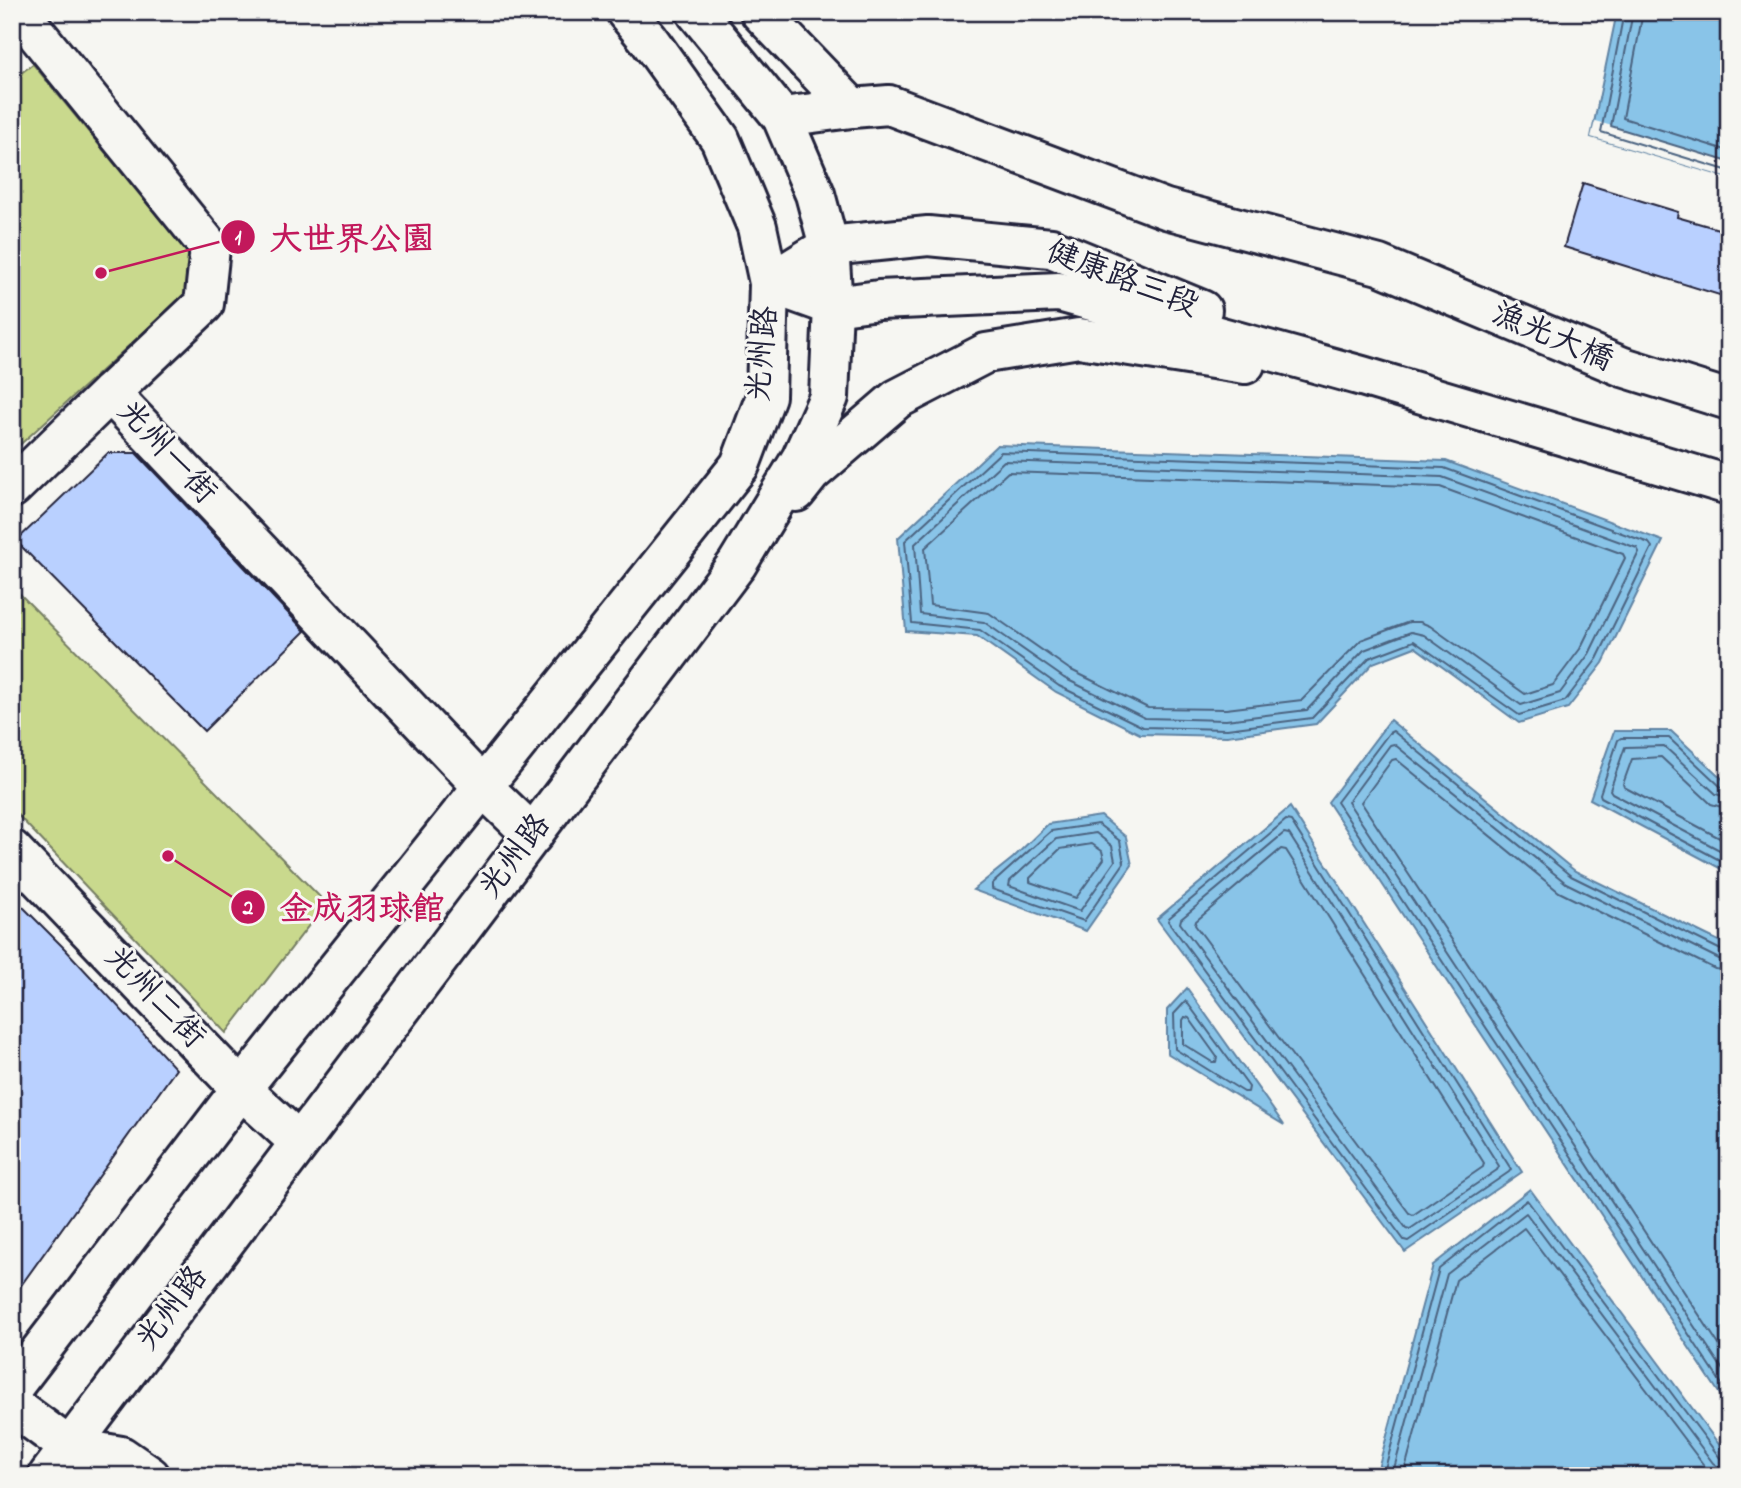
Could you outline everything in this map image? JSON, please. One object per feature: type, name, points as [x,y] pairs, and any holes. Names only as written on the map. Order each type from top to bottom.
[{"type":"street","name":"光州一街","points":[[19,12],[210,248],[204,304],[110,393],[482,786],[533,835]]},
{"type":"street","points":[[626,12],[720,139],[757,227],[769,283]]},
{"type":"street","points":[[696,12],[782,117],[815,194],[830,246],[833,306]]},
{"type":"street","points":[[760,12],[852,108]]},
{"type":"street","name":"漁光大橋","points":[[782,117],[889,106],[1166,209],[1379,265],[1623,368],[1729,400]]},
{"type":"street","name":"健康路三段","points":[[769,283],[830,246],[928,236],[1051,248],[1362,376]]},
{"type":"street","name":"健康路三段","points":[[769,283],[833,306],[879,300],[1059,292],[1362,376],[1729,485]]},
{"type":"street","name":"光州路","points":[[12,1388],[241,1089],[740,465],[766,396],[769,283]]},
{"type":"street","name":"光州路","points":[[68,1466],[299,1142],[737,564],[801,459],[829,397],[833,306]]},
{"type":"street","points":[[737,564],[811,473],[897,399],[986,353],[1079,338],[1215,361],[1362,376]]},
{"type":"street","points":[[12,488],[110,393]]},
{"type":"street","name":"光州二街","points":[[12,850],[241,1089],[299,1142]]},
{"type":"street","points":[[12,1405],[68,1466],[121,1456],[150,1476]]},
{"type":"green space","points":[[33,64],[190,256],[189,291],[12,452],[12,80]]},
{"type":"green space","points":[[12,586],[326,903],[226,1033],[12,809]]},
{"type":"water","points":[[1617,12],[1729,12],[1729,178],[1591,137]]},
{"type":"water","points":[[997,445],[1446,461],[1663,541],[1603,663],[1568,708],[1519,723],[1415,647],[1373,663],[1316,724],[1227,736],[1140,734],[1056,692],[977,636],[906,631],[898,538]]},
{"type":"water","points":[[1390,720],[1575,871],[1729,946],[1729,1408],[1328,802]]},
{"type":"water","points":[[1614,731],[1671,731],[1729,785],[1729,873],[1590,799]]},
{"type":"water","points":[[1290,807],[1522,1172],[1405,1252],[1157,919]]},
{"type":"water","points":[[1101,816],[1126,837],[1132,865],[1086,931],[973,890],[1013,858],[1048,824]]},
{"type":"water","points":[[1187,988],[1284,1125],[1167,1053],[1167,1010]]},
{"type":"water","points":[[1530,1189],[1729,1458],[1729,1476],[1376,1476],[1433,1265]]},
{"type":"pier","points":[[1595,121],[1729,161],[1729,178],[1591,137]]},
{"type":"building","points":[[1583,183],[1678,212],[1677,217],[1729,232],[1729,298],[1564,247]]},
{"type":"building","points":[[108,453],[136,453],[305,631],[204,731],[16,541]]},
{"type":"building","points":[[12,896],[176,1069],[12,1298]]},
{"type":"place","name":"大世界公園","points":[[101,273]]},
{"type":"place","name":"金成羽球館","points":[[168,856]]}]
